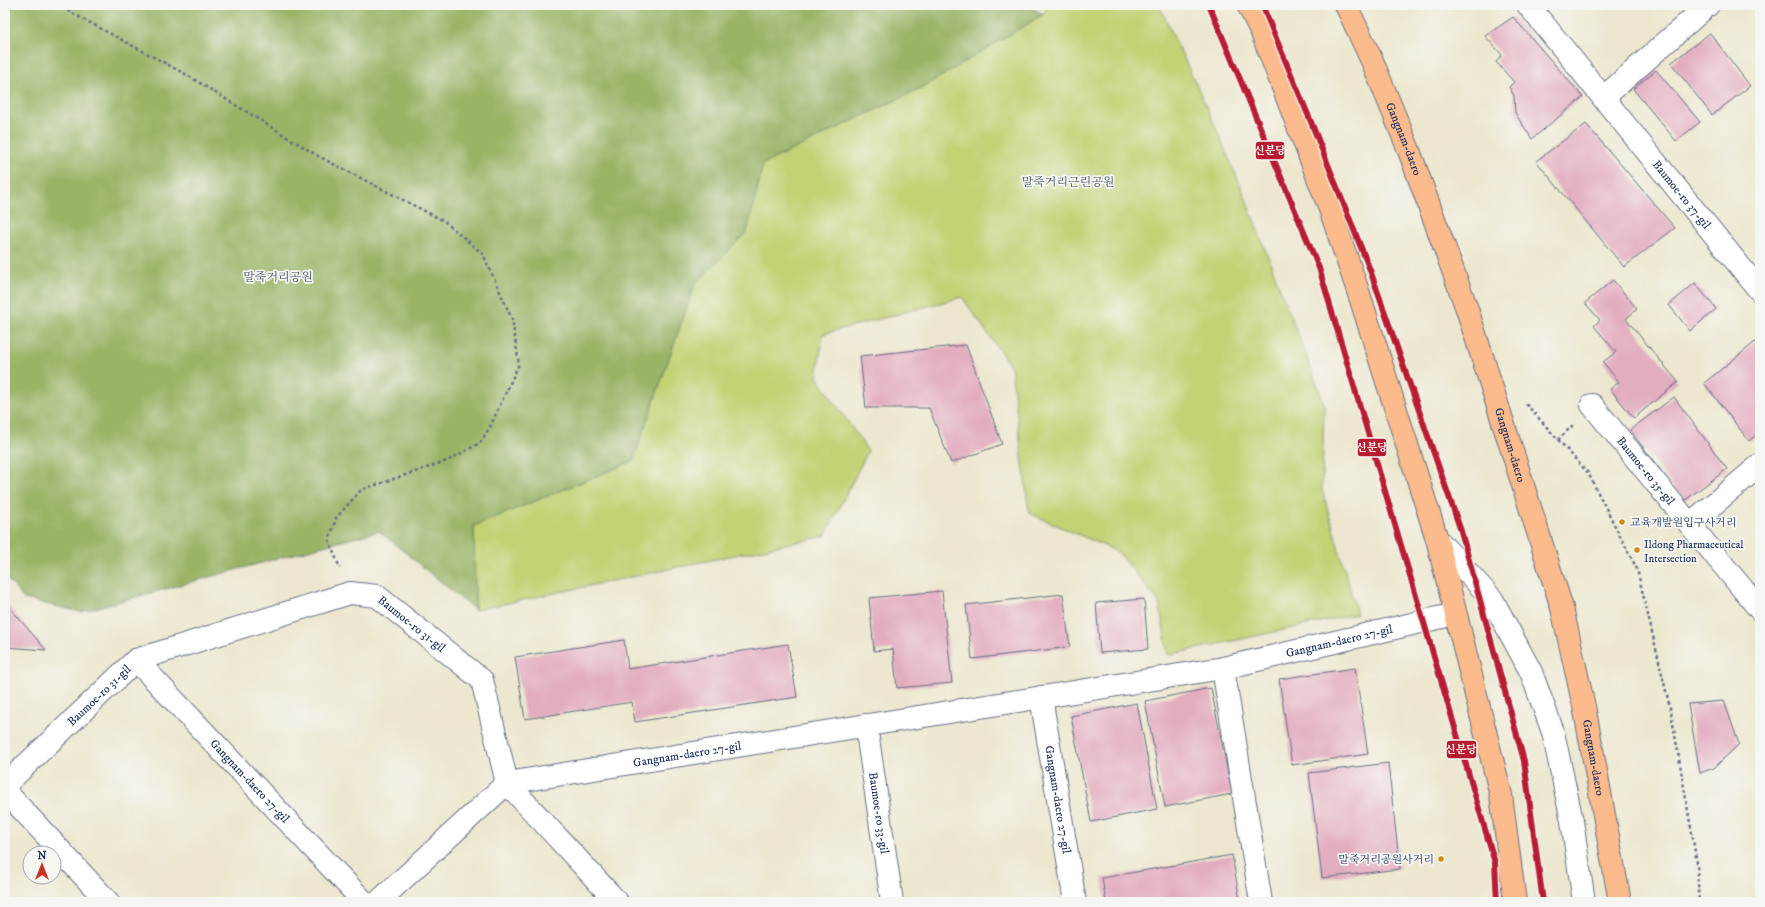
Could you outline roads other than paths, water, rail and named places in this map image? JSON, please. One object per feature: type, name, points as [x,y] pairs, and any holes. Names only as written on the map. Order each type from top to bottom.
[{"type":"main road","points":[[1248,5],[1262,33],[1330,209],[1360,297],[1437,539],[1501,795],[1515,902]]},
{"type":"main road","name":"Gangnam-daero","points":[[1346,5],[1373,64],[1408,148],[1467,309],[1559,601],[1585,711],[1620,902]]},
{"type":"street","name":"Baumoe-ro 37-gil","points":[[1528,5],[1760,290]]},
{"type":"street","points":[[1603,98],[1708,5]]},
{"type":"street","name":"Baumoe-ro 35-gil","points":[[1592,405],[1760,610]]},
{"type":"street","points":[[1690,524],[1760,465]]},
{"type":"street","points":[[1437,539],[1492,599],[1531,672],[1553,732],[1572,820],[1584,902]]},
{"type":"street","name":"Baumoe-ro 31-gil","points":[[5,785],[136,660],[350,593],[377,596],[482,680],[507,783],[617,902]]},
{"type":"street","name":"Gangnam-daero 27-gil","points":[[507,783],[1223,668],[1455,614]]},
{"type":"street","name":"Gangnam-daero 27-gil","points":[[136,660],[364,902]]},
{"type":"street","points":[[1223,668],[1261,902]]},
{"type":"street","name":"Gangnam-daero 27-gil","points":[[1041,697],[1075,902]]},
{"type":"street","name":"Baumoe-ro 33-gil","points":[[866,725],[892,902]]},
{"type":"street","points":[[378,902],[507,783]]},
{"type":"street","points":[[5,791],[108,902]]},
{"type":"place","name":"교육개발원입구사거리","points":[[1622,522]]},
{"type":"place","name":"Ildong Pharmaceutical Intersection","points":[[1637,550]]},
{"type":"place","name":"말죽거리공원사거리","points":[[1441,859]]},
{"type":"park label","name":"말죽거리근린공원","points":[[1068,182]]},
{"type":"park label","name":"말죽거리공원","points":[[278,277]]}]
